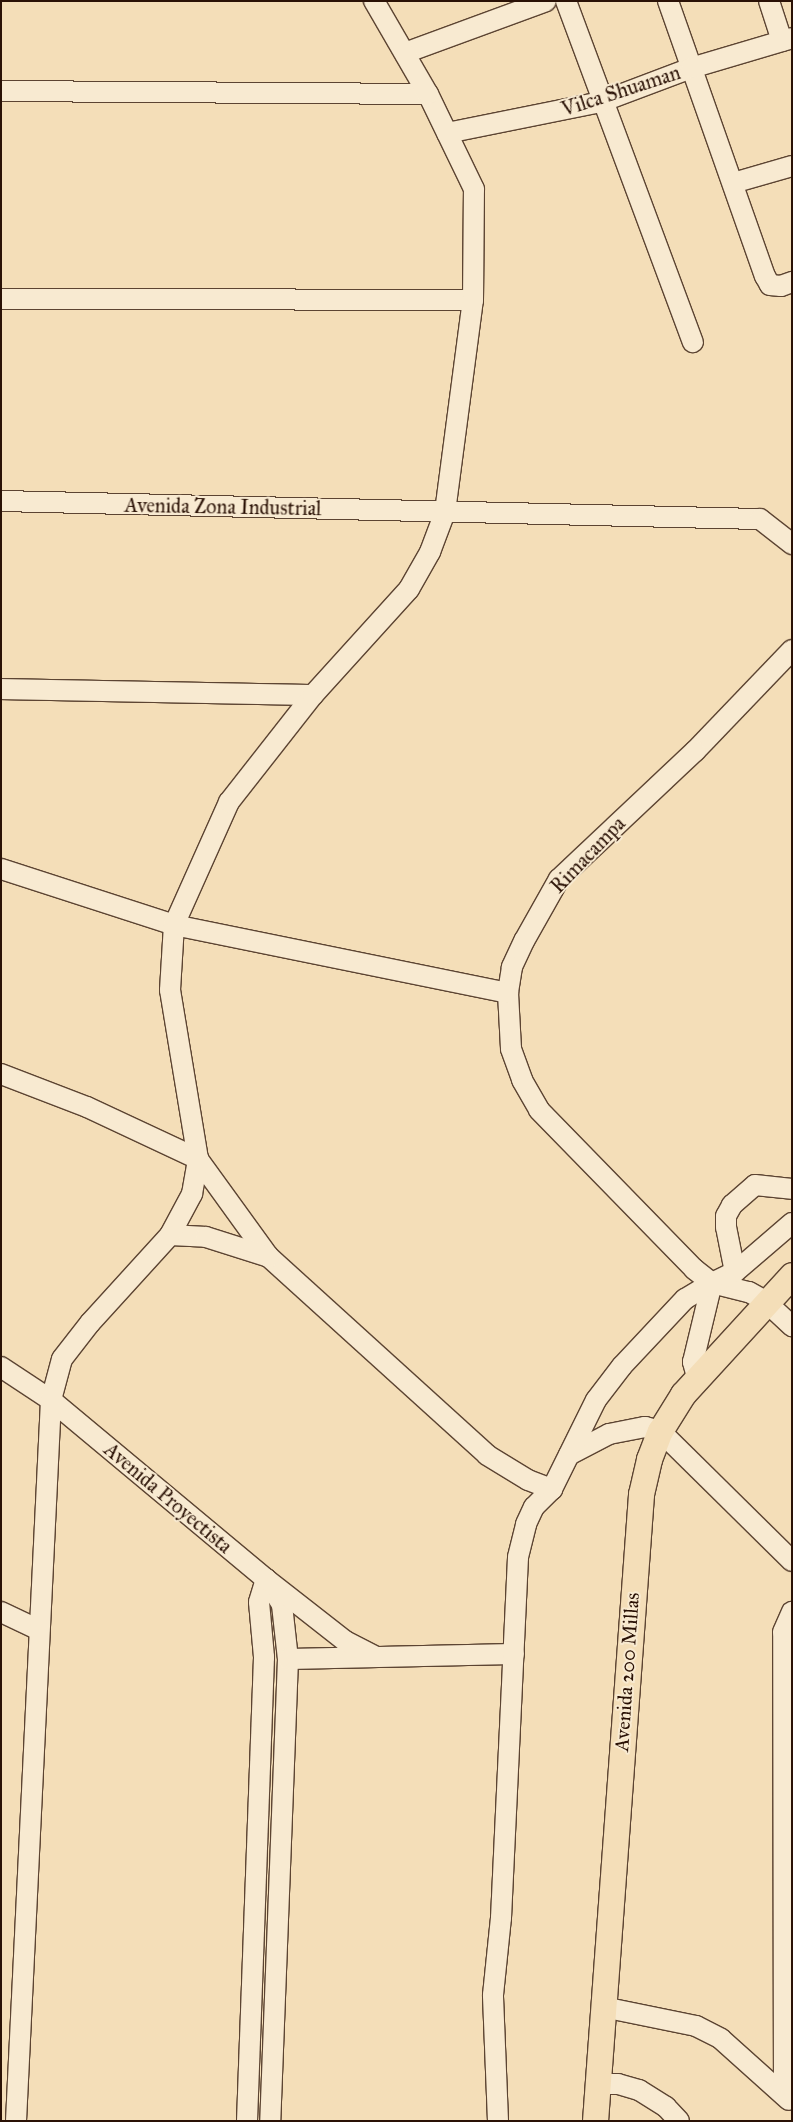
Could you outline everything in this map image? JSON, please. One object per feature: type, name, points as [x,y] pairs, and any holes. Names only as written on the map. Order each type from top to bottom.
[{"type":"main road","name":"Avenida 200 Millas","points":[[595,2121],[596,2084],[641,1494],[648,1459],[660,1431],[696,1377],[765,1301],[792,1275]]},
{"type":"street","points":[[16,2121],[38,1630],[51,1400],[62,1359],[90,1323],[170,1236],[192,1194],[198,1159],[170,990],[174,925],[229,802],[312,695],[409,589],[430,552],[445,512],[473,300],[474,189],[428,94],[374,1]]},
{"type":"street","points":[[405,53],[546,1]]},
{"type":"street","points":[[566,1],[601,102],[693,342]]},
{"type":"street","points":[[668,1],[764,276],[770,285],[781,286],[792,282]]},
{"type":"street","points":[[769,1],[787,39]]},
{"type":"street","name":"Vilca Shuaman","points":[[447,134],[601,102],[691,68],[787,39]]},
{"type":"street","points":[[1,91],[428,94]]},
{"type":"street","points":[[733,183],[792,166]]},
{"type":"street","points":[[1,298],[473,300]]},
{"type":"street","name":"Avenida Zona Industrial","points":[[1,501],[760,519],[792,544]]},
{"type":"street","name":"Rimacampa","points":[[792,650],[696,751],[559,879],[524,941],[512,967],[508,993],[511,1049],[522,1080],[539,1110],[687,1262],[712,1283],[749,1292],[765,1301],[792,1326]]},
{"type":"street","points":[[1,690],[312,695]]},
{"type":"street","points":[[1,869],[174,925],[508,993]]},
{"type":"street","points":[[1,1074],[87,1107],[198,1159],[269,1257],[487,1455],[528,1480],[552,1489]]},
{"type":"street","points":[[735,1272],[726,1227],[726,1216],[732,1205],[755,1185],[792,1189]]},
{"type":"street","points":[[498,2121],[493,1995],[501,1918],[518,1558],[526,1524],[534,1507],[552,1489],[596,1400],[622,1366],[685,1299],[735,1272],[792,1222]]},
{"type":"street","points":[[170,1236],[206,1237],[269,1257]]},
{"type":"street","points":[[696,1377],[693,1362],[712,1283]]},
{"type":"street","name":"Avenida Proyectista","points":[[1,1367],[51,1400],[266,1579],[282,1605],[288,1659],[270,2121]]},
{"type":"street","points":[[569,1455],[609,1434],[645,1427],[660,1431],[792,1561]]},
{"type":"street","points":[[247,2121],[264,1657],[259,1602],[266,1579],[345,1640],[376,1657]]},
{"type":"street","points":[[1,1612],[38,1630]]},
{"type":"street","points":[[788,2099],[782,1632],[792,1612]]},
{"type":"street","points":[[288,1659],[514,1654]]},
{"type":"street","points":[[602,2007],[696,2026],[720,2039],[788,2099]]},
{"type":"street","points":[[596,2084],[618,2084],[638,2090],[666,2107],[679,2121]]}]
